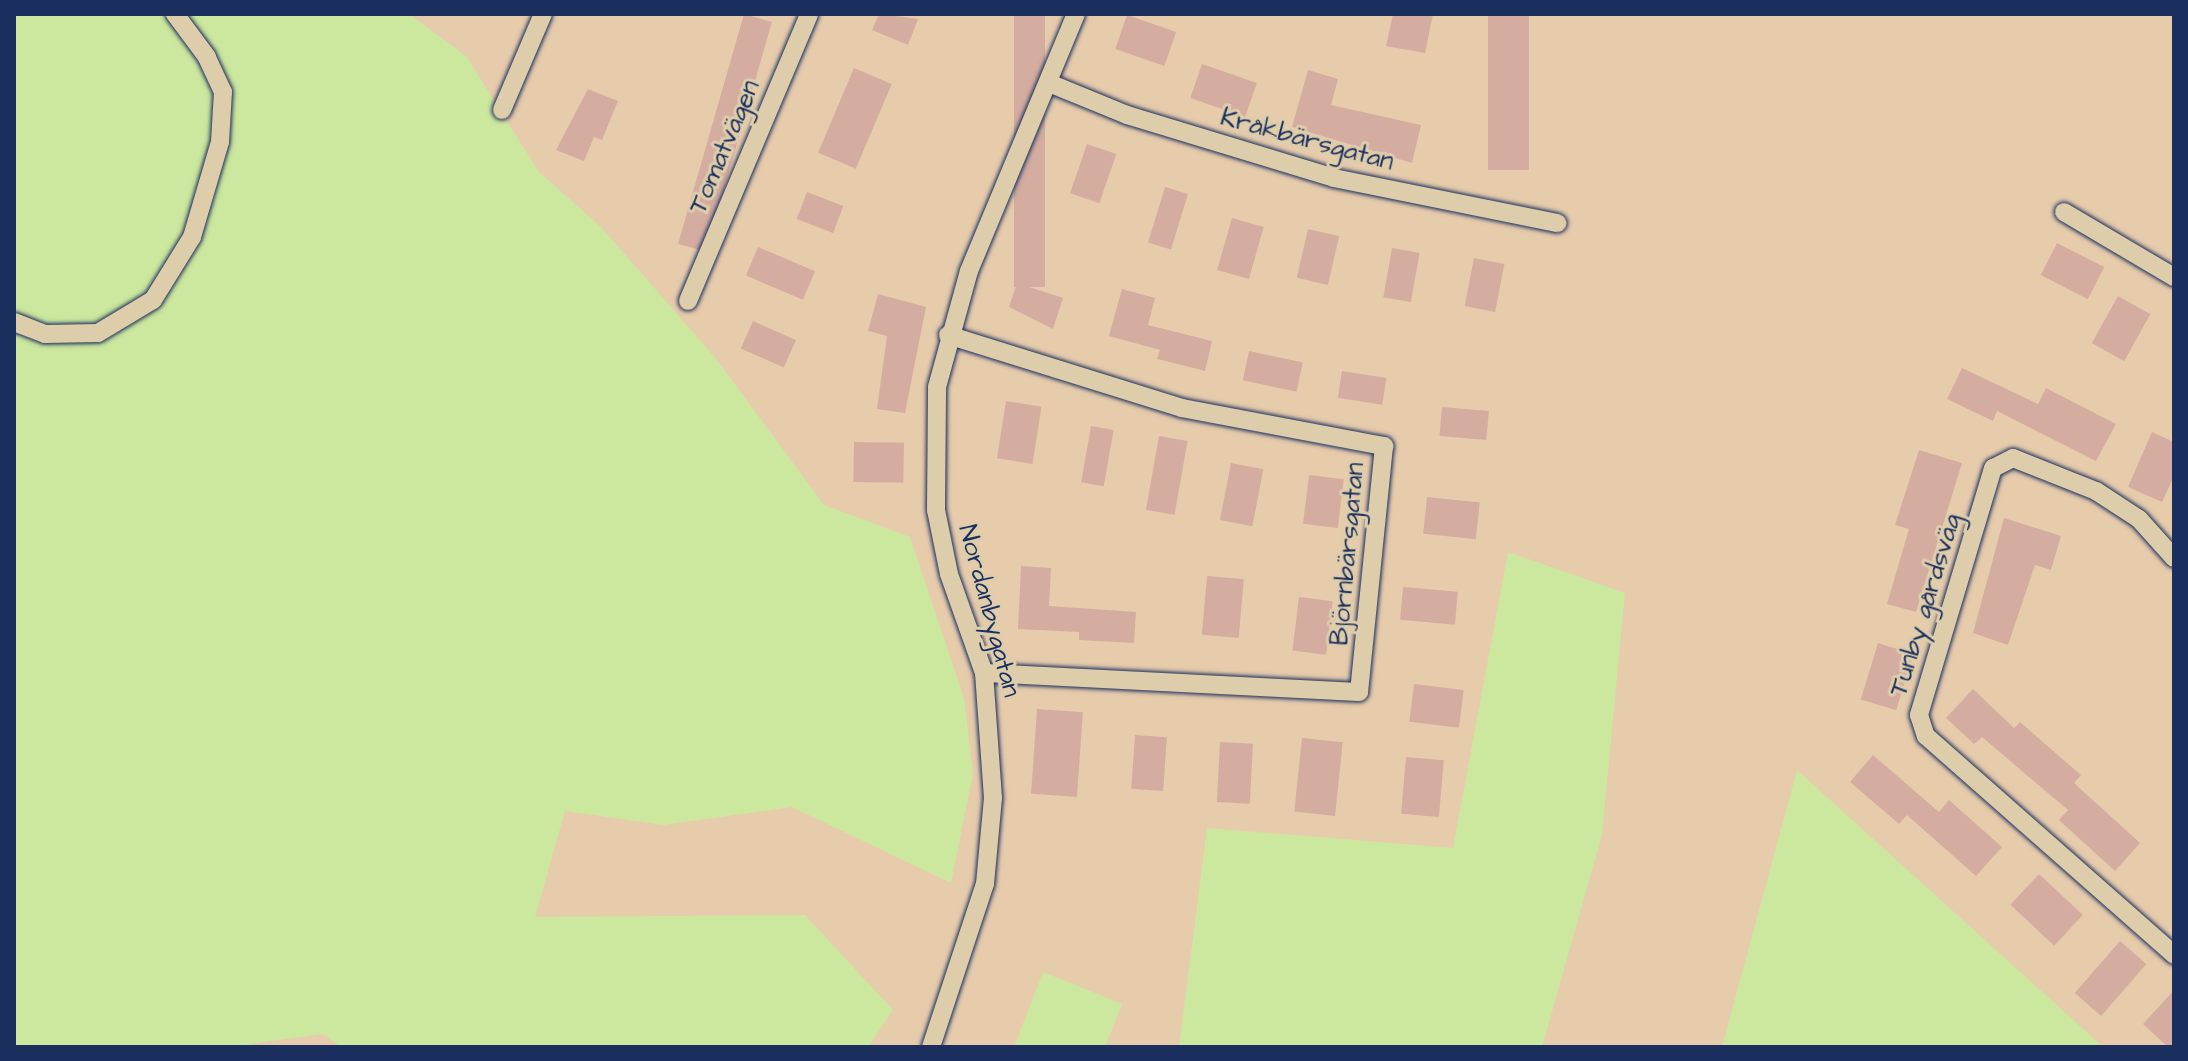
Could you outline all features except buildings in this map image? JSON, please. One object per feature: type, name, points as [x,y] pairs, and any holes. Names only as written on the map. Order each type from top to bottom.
[{"type":"street","points":[[14,322],[45,334],[98,333],[153,300],[180,259],[220,142],[223,92],[207,57],[175,14]]},
{"type":"street","points":[[502,110],[543,14]]},
{"type":"street","name":"Tomatvägen","points":[[688,301],[809,14]]},
{"type":"street","name":"Nordanbygatan","points":[[931,1047],[985,884],[993,798],[984,673],[949,574],[936,510],[937,387],[948,335],[1076,14]]},
{"type":"street","name":"Kråkbärsgatan","points":[[1049,83],[1127,115],[1334,178],[1558,223]]},
{"type":"street","points":[[2064,212],[2174,277]]},
{"type":"street","name":"Björnbärsgatan","points":[[948,335],[1182,408],[1384,446],[1359,692],[984,673]]},
{"type":"street","name":"Tunby gårdsväg","points":[[2174,558],[2139,519],[2096,491],[2013,458],[1993,468],[1919,715],[1926,736],[2174,955]]},
{"type":"green space","points":[[14,14],[409,14],[466,56],[539,172],[601,227],[717,360],[824,505],[910,537],[964,698],[973,774],[951,883],[792,807],[663,825],[565,811],[535,917],[805,915],[893,1010],[868,1047],[342,1047],[322,1034],[229,1047],[14,1047]]},
{"type":"green space","points":[[1508,552],[1625,593],[1602,835],[1542,1047],[1179,1047],[1207,828],[1453,848]]},
{"type":"green space","points":[[1797,770],[2103,1047],[1722,1047]]},
{"type":"green space","points":[[1043,972],[1122,1004],[1105,1047],[1014,1047]]}]
